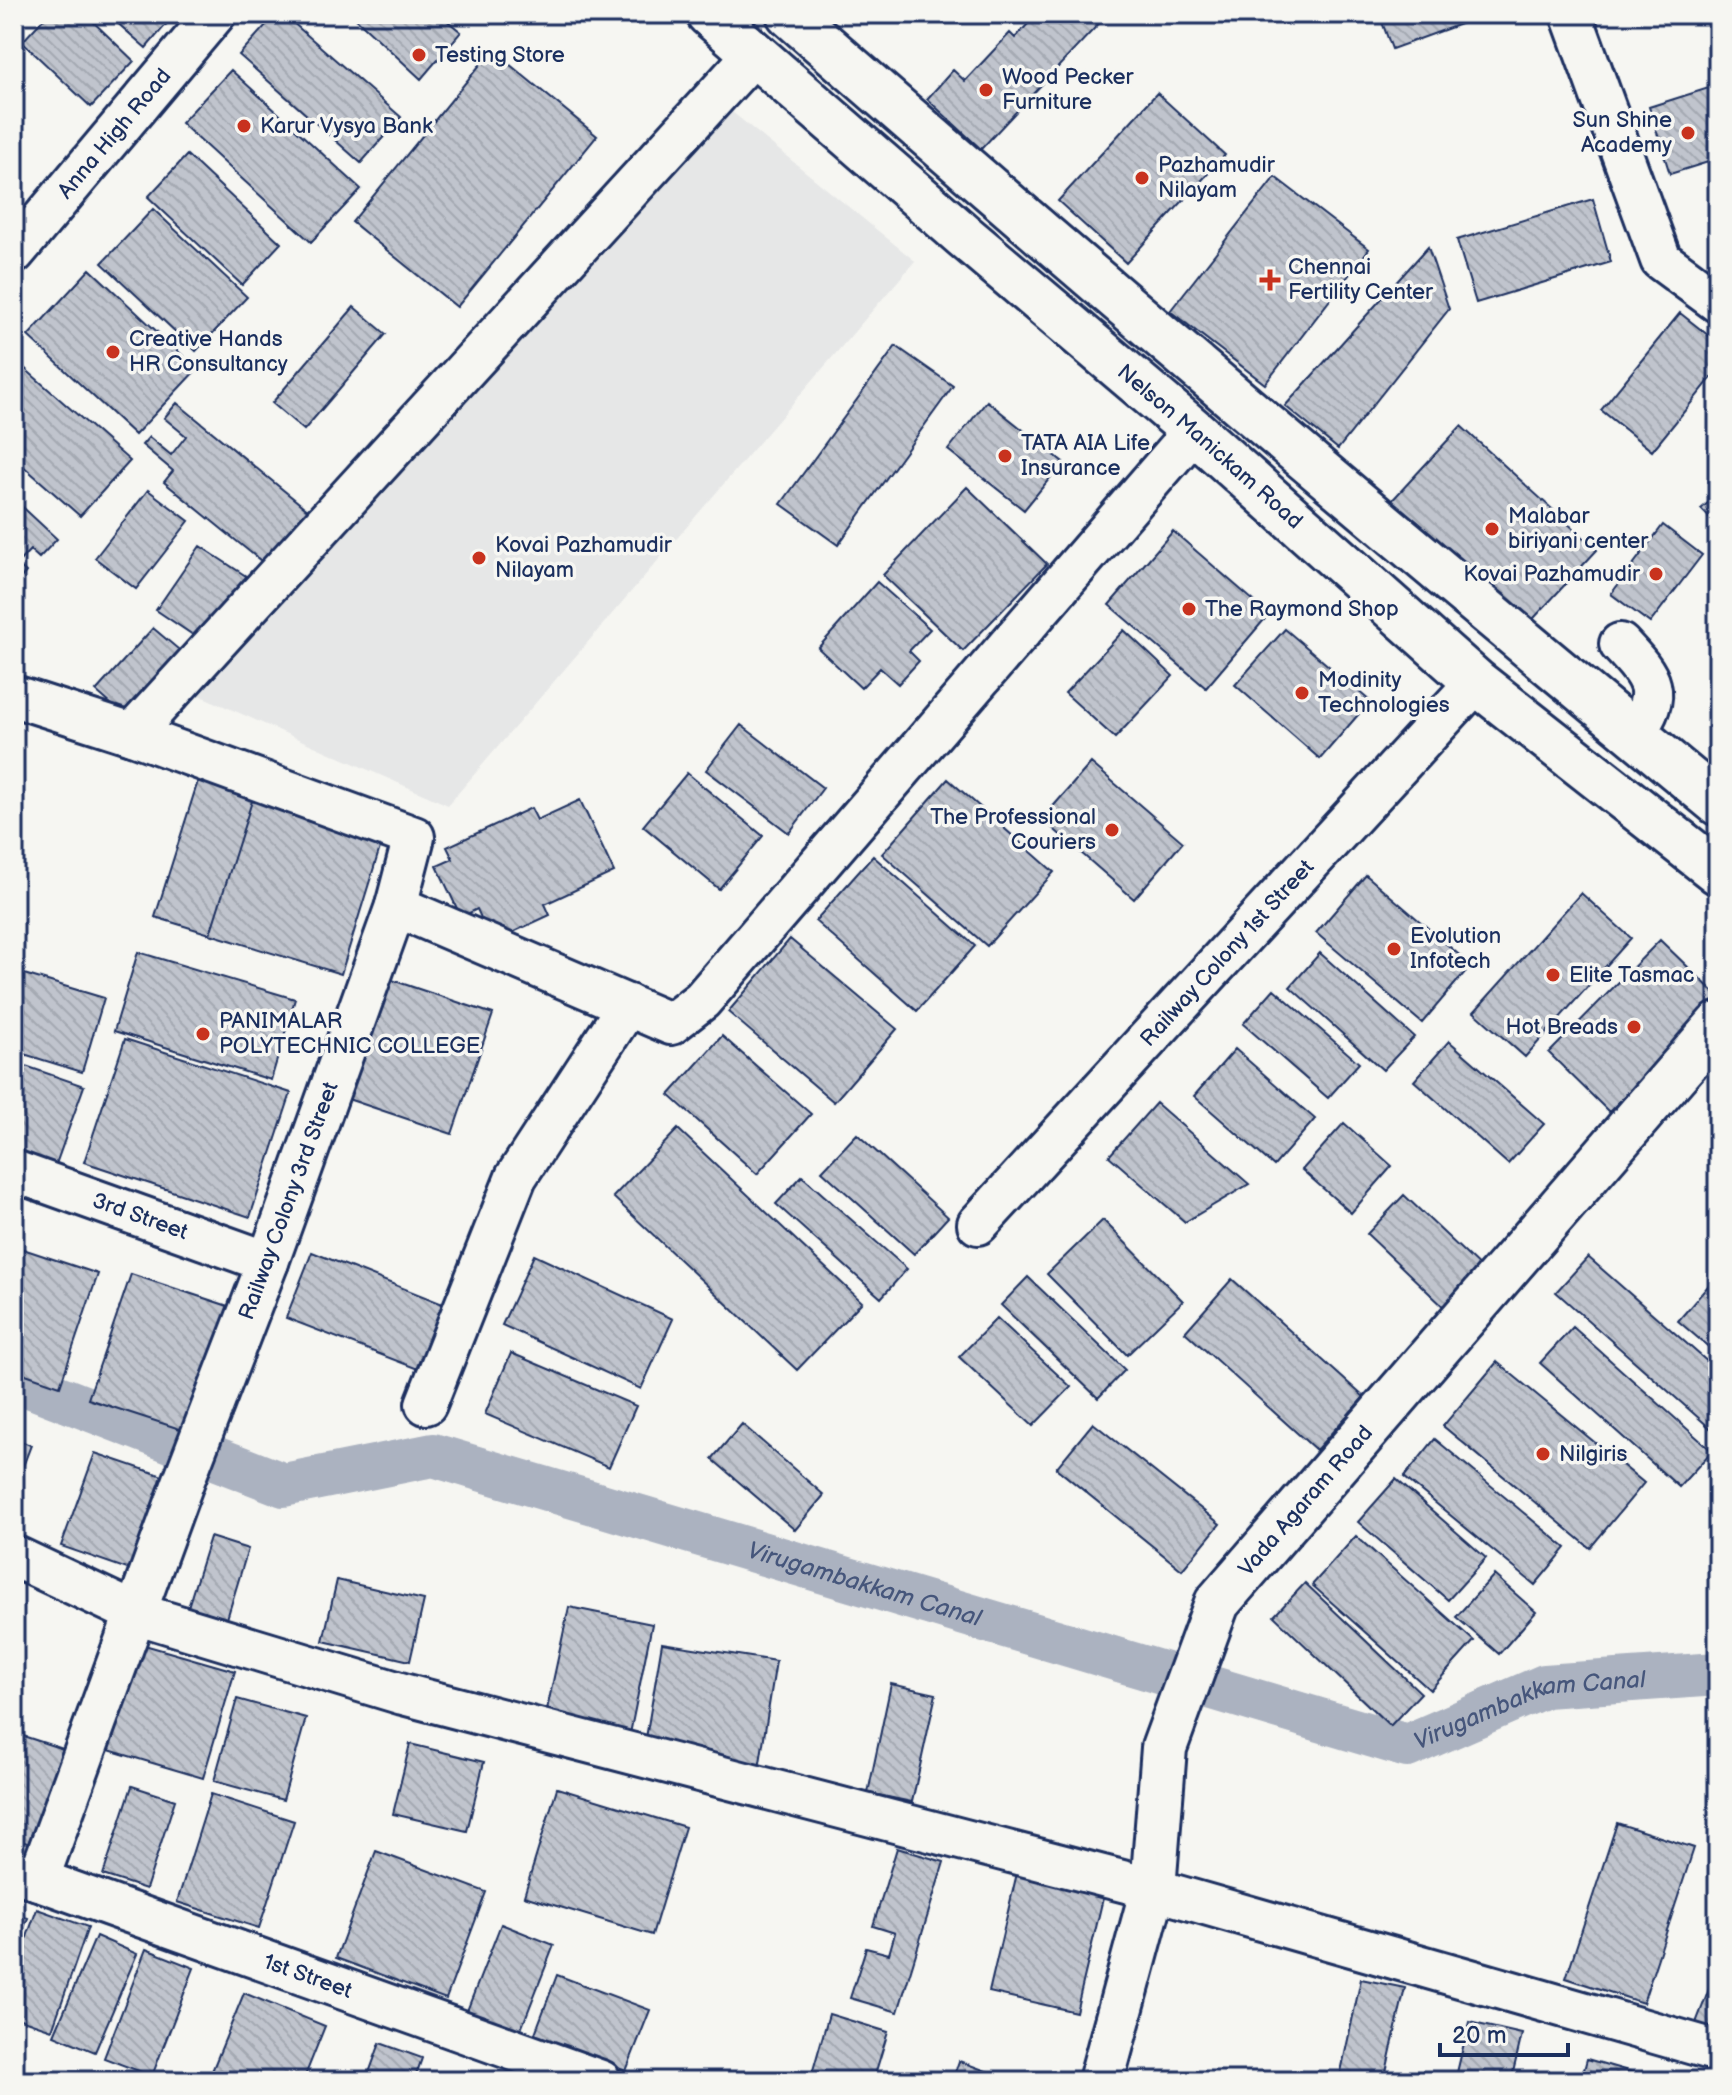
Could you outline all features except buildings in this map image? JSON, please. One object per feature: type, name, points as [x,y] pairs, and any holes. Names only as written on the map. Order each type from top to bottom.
[{"type":"main road","name":"Nelson Manickam Road","points":[[709,14],[1194,431],[1476,682],[1718,872]]},
{"type":"main road","points":[[789,14],[997,197],[1718,803]]},
{"type":"main road","points":[[1141,386],[1180,352]]},
{"type":"main road","name":"Vada Agaram Road","points":[[1101,2081],[1153,1889],[1164,1748],[1217,1603],[1718,1025]]},
{"type":"street","name":"Anna High Road","points":[[14,253],[215,14]]},
{"type":"street","points":[[1571,14],[1661,260],[1718,302]]},
{"type":"street","points":[[14,696],[132,734],[755,53]]},
{"type":"street","points":[[396,906],[671,1024],[702,1000],[1194,431]]},
{"type":"street","points":[[1620,644],[1640,665],[1650,683],[1652,698],[1648,715],[1634,734]]},
{"type":"street","name":"Railway Colony 1st Street","points":[[978,1224],[1476,682]]},
{"type":"street","name":"Railway Colony 3rd Street","points":[[132,734],[414,837],[396,906],[268,1262],[135,1613]]},
{"type":"street","points":[[426,1404],[516,1177],[628,1005]]},
{"type":"street","name":"3rd Street","points":[[14,1171],[268,1262]]},
{"type":"street","points":[[14,1556],[135,1613],[403,1694],[1153,1889],[1718,2051]]},
{"type":"street","points":[[26,1875],[135,1613]]},
{"type":"street","name":"1st Street","points":[[26,1875],[601,2081]]},
{"type":"shaded area","points":[[721,103],[915,261],[448,805],[192,692]]},
{"type":"waterway","name":"Virugambakkam Canal","points":[[14,1380],[284,1485],[433,1455],[1407,1746],[1545,1686],[1718,1674]]},
{"type":"place","name":"Testing Store","points":[[419,55]]},
{"type":"place","name":"Wood Pecker Furniture","points":[[986,90]]},
{"type":"place","name":"Karur Vysya Bank","points":[[244,126]]},
{"type":"place","name":"Sun Shine Academy","points":[[1688,133]]},
{"type":"place","name":"Pazhamudir Nilayam","points":[[1142,178]]},
{"type":"place","name":"Chennai Fertility Center","points":[[1270,280]]},
{"type":"place","name":"Creative Hands HR Consultancy","points":[[113,352]]},
{"type":"place","name":"TATA AIA Life Insurance","points":[[1005,456]]},
{"type":"place","name":"Malabar biriyani center","points":[[1492,529]]},
{"type":"place","name":"Kovai Pazhamudir Nilayam","points":[[479,558]]},
{"type":"place","name":"Kovai Pazhamudir","points":[[1656,574]]},
{"type":"place","name":"The Raymond Shop","points":[[1189,609]]},
{"type":"place","name":"Modinity Technologies","points":[[1302,693]]},
{"type":"place","name":"The Professional Couriers","points":[[1112,830]]},
{"type":"place","name":"Evolution Infotech","points":[[1394,949]]},
{"type":"place","name":"Elite Tasmac","points":[[1553,975]]},
{"type":"place","name":"Hot Breads","points":[[1634,1027]]},
{"type":"place","name":"PANIMALAR POLYTECHNIC COLLEGE","points":[[203,1034]]},
{"type":"place","name":"Nilgiris","points":[[1543,1454]]}]
